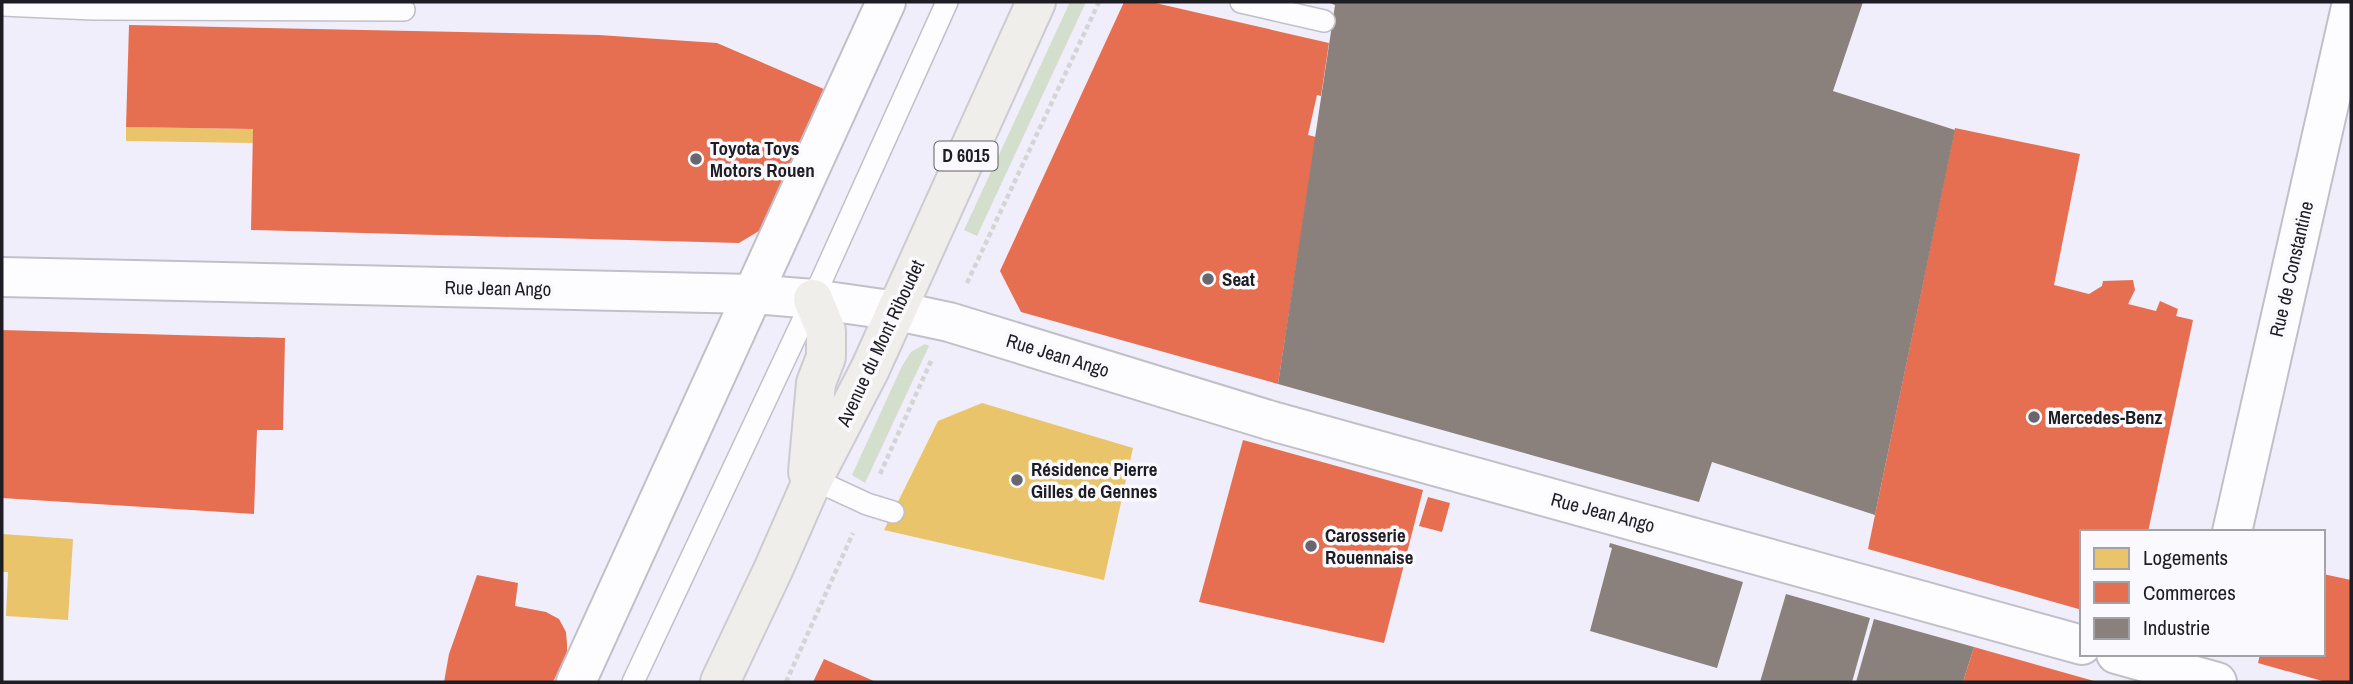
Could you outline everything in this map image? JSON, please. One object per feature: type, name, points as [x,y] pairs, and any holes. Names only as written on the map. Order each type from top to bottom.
[{"type":"main road","name":"Avenue du Mont Riboudet","points":[[720,682],[810,487],[897,311],[1036,2]]},
{"type":"main road","name":"D 6015","points":[[810,487],[816,383],[826,357],[826,331],[813,299]]},
{"type":"street","points":[[576,682],[886,2]]},
{"type":"street","name":"Rue de Constantine","points":[[2232,530],[2351,7]]},
{"type":"street","name":"Rue Jean Ango","points":[[2,277],[753,295],[813,299],[897,311],[987,332],[1272,421],[2080,644]]},
{"type":"street","points":[[2125,656],[2204,674]]},
{"type":"lane","points":[[634,682],[813,299],[947,2]]},
{"type":"lane","points":[[1241,2],[1324,21]]},
{"type":"lane","points":[[2,5],[93,9],[404,10]]},
{"type":"lane","points":[[810,487],[892,512]]},
{"type":"path","points":[[966,286],[1099,2]]},
{"type":"green space","points":[[1070,2],[1086,2],[977,236],[964,230]]},
{"type":"green space","points":[[925,344],[929,346],[865,483],[852,475],[902,366],[911,352]]},
{"type":"building: Logements","points":[[126,127],[253,129],[253,143],[126,141]]},
{"type":"building: Logements","name":"Résidence Pierre Gilles de Gennes","points":[[982,403],[1133,448],[1104,580],[884,530],[938,421]]},
{"type":"building: Logements","points":[[2,534],[73,539],[68,620],[6,616],[8,572],[2,572]]},
{"type":"building: Commerces","points":[[1124,2],[1151,2],[1329,43],[1321,96],[1317,95],[1308,135],[1316,137],[1278,384],[1021,312],[1000,271]]},
{"type":"building: Commerces","points":[[129,25],[599,35],[717,43],[826,90],[764,228],[739,243],[251,230],[253,129],[126,127]]},
{"type":"building: Commerces","name":"Mercedes-Benz","points":[[1955,128],[2080,154],[2054,285],[2089,294],[2102,286],[2103,281],[2133,280],[2135,290],[2128,304],[2156,311],[2160,301],[2178,309],[2176,316],[2193,320],[2148,530],[2080,530],[2080,609],[1868,549]]},
{"type":"building: Commerces","points":[[2,330],[285,338],[283,430],[257,430],[254,514],[2,498]]},
{"type":"building: Commerces","name":"Carosserie Rouennaise","points":[[1243,440],[1423,490],[1384,643],[1199,602]]},
{"type":"building: Commerces","points":[[1428,497],[1450,503],[1442,532],[1419,526]]},
{"type":"building: Commerces","points":[[2325,574],[2351,580],[2351,682],[2326,682],[2258,663],[2260,656],[2325,656]]},
{"type":"building: Commerces","points":[[477,575],[518,583],[515,606],[546,612],[559,619],[566,632],[567,652],[553,682],[444,682],[449,654]]},
{"type":"building: Commerces","points":[[1974,647],[2094,681],[1963,682]]},
{"type":"building: Commerces","points":[[824,659],[876,682],[813,682]]},
{"type":"building: Industrie","points":[[1327,2],[1863,2],[1833,91],[1955,130],[1875,515],[1712,462],[1699,502],[1278,384],[1335,5]]},
{"type":"building: Industrie","points":[[1610,543],[1743,582],[1717,668],[1590,631],[1612,548],[1609,547]]},
{"type":"building: Industrie","points":[[1786,594],[1870,618],[1852,682],[1760,682]]},
{"type":"building: Industrie","points":[[1874,619],[1974,647],[1963,682],[1856,682]]},
{"type":"place","name":"Toyota Toys Motors Rouen","points":[[696,159]]},
{"type":"place","name":"Seat","points":[[1208,279]]},
{"type":"place","name":"Mercedes-Benz","points":[[2034,417]]},
{"type":"place","name":"Résidence Pierre Gilles de Gennes","points":[[1017,480]]},
{"type":"place","name":"Carosserie Rouennaise","points":[[1311,546]]}]
